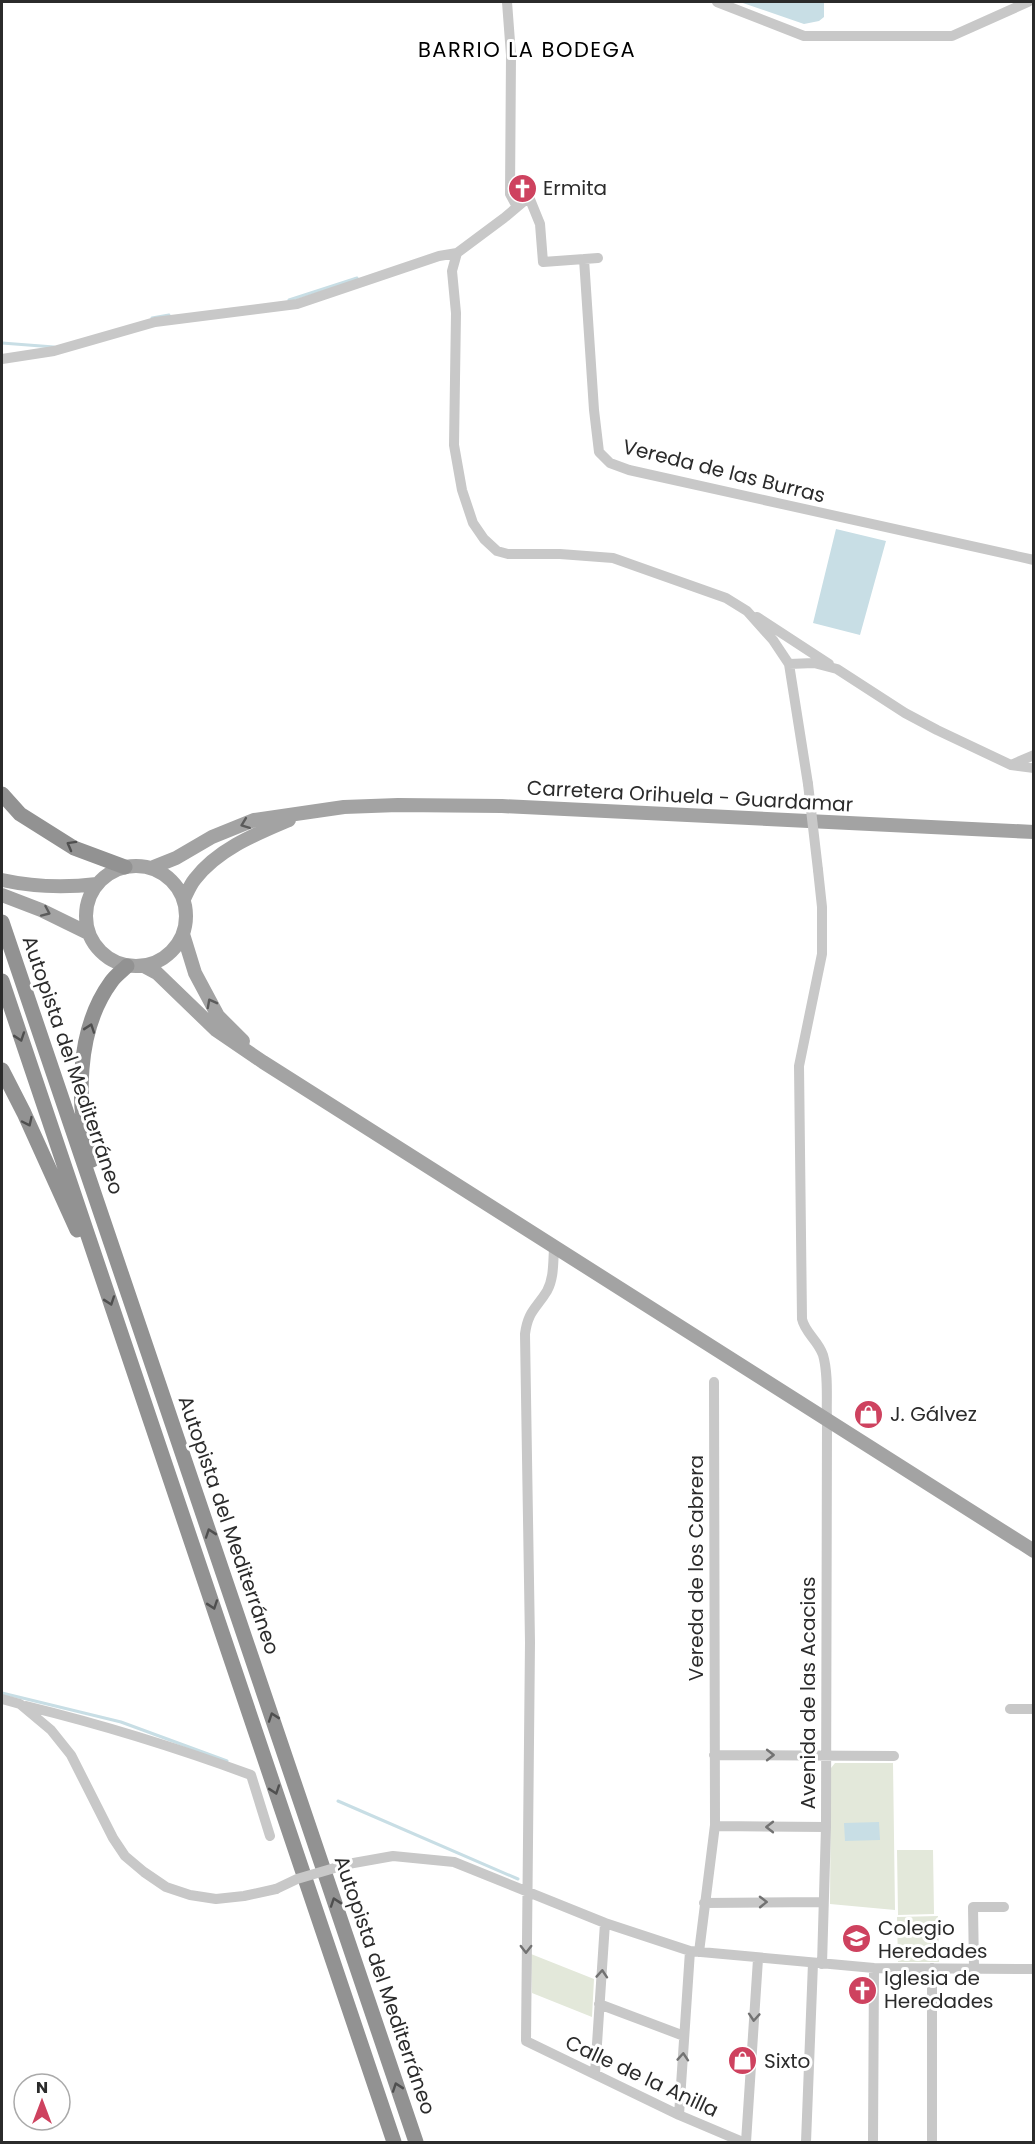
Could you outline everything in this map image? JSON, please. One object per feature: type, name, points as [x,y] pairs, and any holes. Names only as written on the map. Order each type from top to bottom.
[{"type":"highway","points":[[2,794],[20,814],[74,848],[125,867]]},
{"type":"highway","name":"Autopista del Mediterráneo","points":[[4,929],[416,2142]]},
{"type":"highway","points":[[127,966],[112,980],[101,998],[87,1038],[82,1071],[82,1114],[90,1151],[141,1330]]},
{"type":"highway","name":"Autopista del Mediterráneo","points":[[2,981],[394,2142]]},
{"type":"highway","points":[[2,1070],[34,1134],[73,1222],[102,1277]]},
{"type":"main road","name":"Carretera Orihuela - Guardamar","points":[[151,868],[176,858],[212,837],[254,820],[344,807],[398,805],[502,807],[1034,832]]},
{"type":"main road","name":"Carretera Orihuela - Guardamar","points":[[184,899],[193,880],[207,866],[243,841],[295,818],[344,807]]},
{"type":"main road","points":[[125,867],[151,868],[172,880],[184,899],[186,916],[183,934],[173,950],[160,960],[144,966],[127,966],[110,959],[98,949],[88,933],[85,917],[88,899],[97,884],[109,873],[125,867]]},
{"type":"main road","points":[[2,880],[64,888],[97,884]]},
{"type":"main road","points":[[2,895],[41,910],[88,933]]},
{"type":"main road","points":[[183,934],[195,973],[218,1016],[263,1062]]},
{"type":"main road","points":[[144,966],[157,973],[216,1030],[263,1062],[554,1249],[1034,1551]]},
{"type":"street","points":[[507,2],[511,55],[510,194],[517,207]]},
{"type":"street","points":[[717,2],[804,36],[952,36],[1028,2]]},
{"type":"street","points":[[2,359],[54,351],[154,322],[297,304],[439,256],[456,253],[529,197],[540,224],[543,262],[598,258]]},
{"type":"street","points":[[456,253],[452,271],[456,313],[454,445],[462,490],[474,523],[484,539],[497,551],[508,554],[560,554],[613,558],[726,598],[905,713],[1011,765],[1034,768]]},
{"type":"street","name":"Vereda de las Burras","points":[[584,259],[599,452],[610,463],[641,473],[1034,560]]},
{"type":"street","points":[[747,611],[773,640],[789,664],[814,663],[837,669]]},
{"type":"street","name":"Avenida de las Acacias","points":[[789,664],[808,784],[822,907],[822,954],[800,1066],[801,1319],[804,1329],[816,1341],[822,1353],[825,1365],[827,1422],[824,1902],[817,1964],[806,2142]]},
{"type":"street","points":[[1011,765],[1034,755]]},
{"type":"street","points":[[526,1891],[530,1642],[525,1334],[527,1319],[547,1292],[552,1278],[554,1249]]},
{"type":"street","name":"Vereda de los Cabrera","points":[[679,2115],[684,2036],[715,1826],[714,1382]]},
{"type":"street","points":[[2,1699],[104,1725],[251,1775],[270,1836]]},
{"type":"street","points":[[20,1704],[51,1730],[71,1755],[113,1838],[125,1856],[166,1887],[190,1895],[216,1899],[244,1896],[276,1889],[297,1879],[348,1864],[393,1856],[454,1862],[605,1923],[695,1952],[874,1968],[1034,1969]]},
{"type":"street","points":[[1010,1709],[1034,1709]]},
{"type":"street","points":[[714,1755],[894,1756]]},
{"type":"street","points":[[715,1826],[826,1827]]},
{"type":"street","name":"Calle de la Anilla","points":[[526,1891],[526,2041],[679,2115],[744,2142]]},
{"type":"street","points":[[704,1903],[824,1902]]},
{"type":"street","points":[[974,1968],[973,1907],[1004,1907]]},
{"type":"street","points":[[596,2074],[605,1923]]},
{"type":"street","points":[[744,2142],[758,1959]]},
{"type":"street","points":[[873,2142],[874,1968]]},
{"type":"street","points":[[932,1968],[933,2142]]},
{"type":"street","points":[[599,2004],[684,2036]]},
{"type":"shaded area","points":[[835,1763],[893,1763],[895,1910],[830,1904],[831,1768]]},
{"type":"shaded area","points":[[897,1850],[933,1850],[934,1914],[898,1915]]},
{"type":"shaded area","points":[[938,1916],[939,1962],[898,1962],[897,1917]]},
{"type":"shaded area","points":[[531,1954],[594,1979],[592,2017],[532,1993]]},
{"type":"water","points":[[740,2],[824,2],[824,17],[819,21],[804,24]]},
{"type":"water","points":[[836,529],[886,541],[860,635],[813,623]]},
{"type":"water","points":[[879,1822],[880,1840],[845,1841],[844,1823]]},
{"type":"waterway","points":[[289,300],[357,278]]},
{"type":"waterway","points":[[152,318],[169,315]]},
{"type":"waterway","points":[[2,343],[54,347]]},
{"type":"waterway","points":[[2,1693],[121,1722],[227,1761]]},
{"type":"waterway","points":[[338,1801],[518,1879]]},
{"type":"place","name":"Ermita","points":[[522,188]]},
{"type":"place","name":"J. Gálvez","points":[[869,1414]]},
{"type":"place","name":"Colegio Heredades","points":[[857,1939]]},
{"type":"place","name":"Iglesia de Heredades","points":[[863,1990]]},
{"type":"place","name":"Sixto","points":[[743,2061]]},
{"type":"district","name":"BARRIO LA BODEGA","points":[[527,49]]}]
